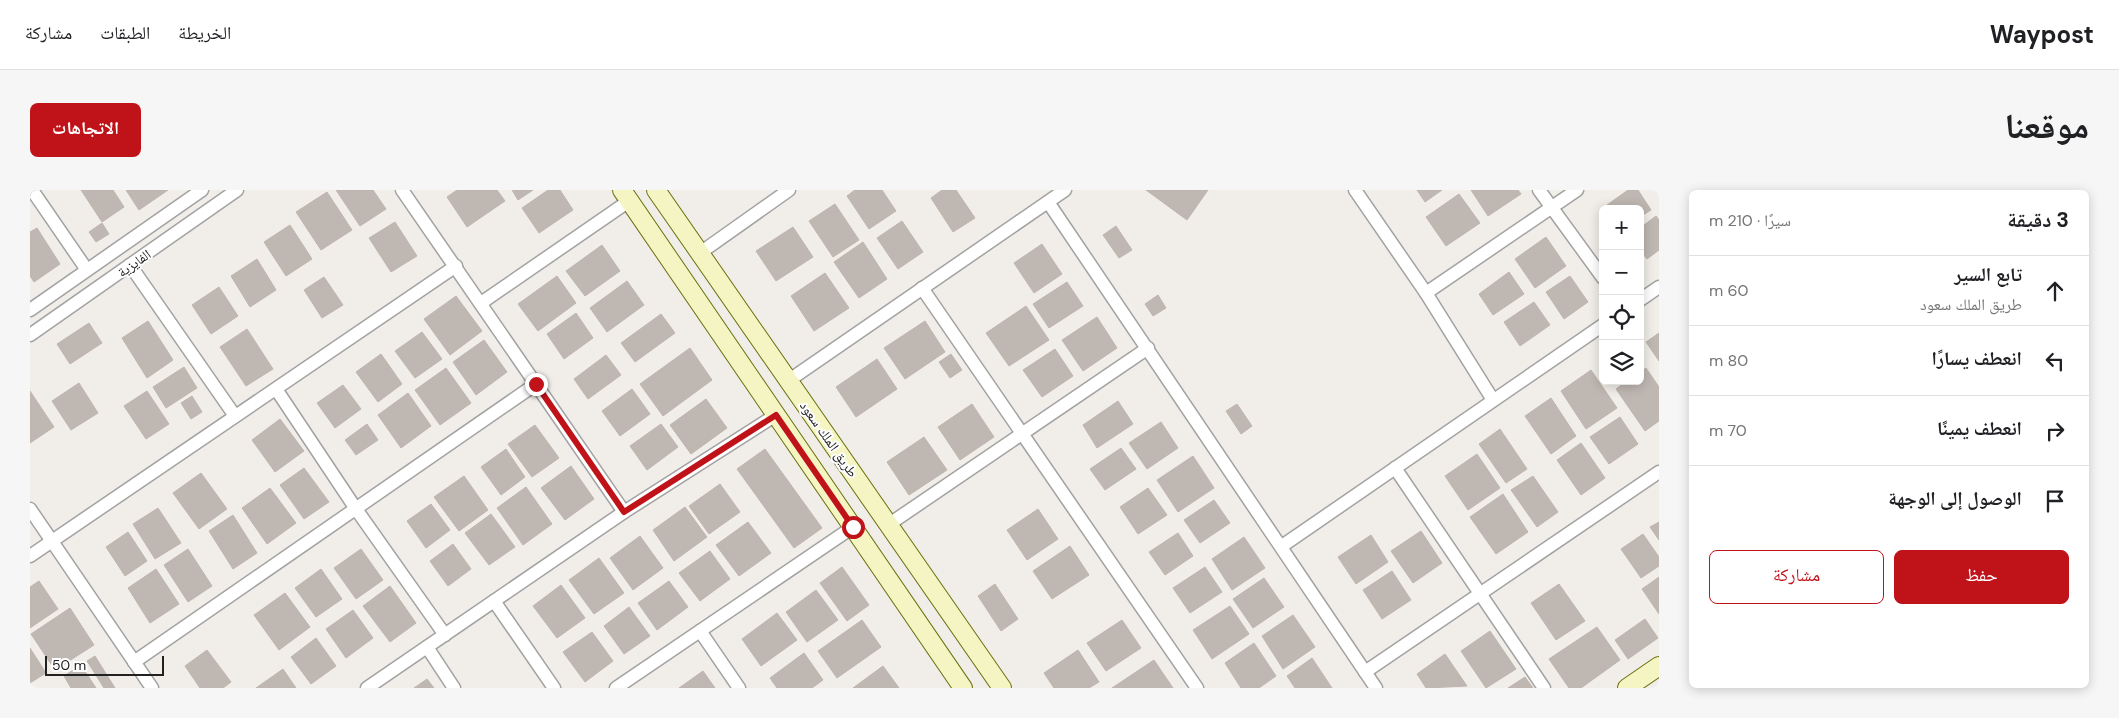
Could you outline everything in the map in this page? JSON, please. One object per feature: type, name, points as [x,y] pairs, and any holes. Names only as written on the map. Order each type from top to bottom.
[{"type":"main road","name":"طريق الملك سعود","points":[[656,190],[1002,688]]},
{"type":"main road","points":[[625,195],[963,688]]},
{"type":"main road","points":[[1628,688],[1659,666]]},
{"type":"street","name":"الفايزية","points":[[30,310],[202,190]]},
{"type":"street","name":"الفايزية","points":[[30,335],[237,190]]},
{"type":"street","points":[[402,190],[624,512]]},
{"type":"street","points":[[700,253],[789,190]]},
{"type":"street","points":[[788,381],[1065,190]]},
{"type":"street","points":[[1355,190],[1426,293],[1493,400]]},
{"type":"street","points":[[1539,190],[1599,273]]},
{"type":"street","points":[[1426,293],[1577,190]]},
{"type":"street","points":[[481,303],[625,195]]},
{"type":"street","points":[[33,197],[87,270]]},
{"type":"street","points":[[1048,202],[1282,546],[1376,688]]},
{"type":"street","points":[[130,265],[235,416]]},
{"type":"street","points":[[30,556],[456,266]]},
{"type":"street","points":[[1644,297],[1659,287]]},
{"type":"street","points":[[922,288],[1197,688]]},
{"type":"street","points":[[1282,546],[1599,328]]},
{"type":"street","points":[[888,525],[1148,348]]},
{"type":"street","points":[[134,662],[536,384]]},
{"type":"street","points":[[276,389],[356,509],[445,635]]},
{"type":"street","points":[[367,688],[624,512],[776,415]]},
{"type":"street","points":[[1395,468],[1544,688]]},
{"type":"street","points":[[1365,672],[1659,472]]},
{"type":"street","points":[[30,509],[152,688]]},
{"type":"street","points":[[616,688],[853,527]]},
{"type":"street","points":[[494,601],[554,688]]},
{"type":"street","points":[[700,631],[739,688]]},
{"type":"street","points":[[427,647],[454,688]]},
{"type":"building","points":[[81,190],[113,190],[124,207],[102,222]]},
{"type":"building","points":[[126,190],[168,190],[139,210]]},
{"type":"building","points":[[336,190],[373,190],[386,209],[360,226]]},
{"type":"building","points":[[457,190],[497,190],[505,201],[467,227],[447,197]]},
{"type":"building","points":[[512,190],[533,190],[518,200]]},
{"type":"building","points":[[548,190],[560,190],[573,210],[539,233],[522,208]]},
{"type":"building","points":[[855,190],[882,190],[896,211],[869,229],[847,196]]},
{"type":"building","points":[[942,190],[956,190],[975,218],[953,232],[931,198]]},
{"type":"building","points":[[1146,190],[1208,190],[1187,220]]},
{"type":"building","points":[[1417,190],[1442,190],[1425,202]]},
{"type":"building","points":[[1471,190],[1518,190],[1521,194],[1488,216]]},
{"type":"building","points":[[1628,190],[1638,190],[1651,210],[1644,214],[1644,205],[1607,205]]},
{"type":"building","points":[[327,192],[352,230],[321,250],[296,212]]},
{"type":"building","points":[[1459,194],[1480,223],[1446,246],[1426,217]]},
{"type":"building","points":[[835,204],[859,240],[833,257],[809,221]]},
{"type":"building","points":[[1656,216],[1659,220],[1659,250],[1647,259],[1644,255],[1644,225]]},
{"type":"building","points":[[902,221],[923,252],[898,269],[877,238]]},
{"type":"building","points":[[395,222],[417,256],[391,272],[369,238]]},
{"type":"building","points":[[102,223],[109,234],[96,242],[89,232]]},
{"type":"building","points":[[290,225],[312,259],[286,276],[264,242]]},
{"type":"building","points":[[1116,226],[1132,250],[1119,258],[1103,235]]},
{"type":"building","points":[[793,227],[813,257],[776,281],[756,251]]},
{"type":"building","points":[[37,228],[60,264],[34,282],[30,276],[30,232]]},
{"type":"building","points":[[1546,237],[1566,266],[1535,288],[1515,259]]},
{"type":"building","points":[[863,242],[887,279],[859,298],[834,262]]},
{"type":"building","points":[[1042,244],[1062,274],[1034,293],[1014,263]]},
{"type":"building","points":[[602,245],[620,271],[585,296],[566,271]]},
{"type":"building","points":[[257,259],[276,290],[250,307],[231,276]]},
{"type":"building","points":[[1509,272],[1524,294],[1493,315],[1479,294]]},
{"type":"building","points":[[825,273],[849,308],[814,331],[791,296]]},
{"type":"building","points":[[557,276],[576,303],[538,331],[518,304]]},
{"type":"building","points":[[1570,276],[1588,302],[1564,319],[1546,292]]},
{"type":"building","points":[[324,277],[343,305],[322,318],[304,290]]},
{"type":"building","points":[[627,281],[644,305],[607,332],[590,308]]},
{"type":"building","points":[[1067,282],[1083,306],[1049,328],[1033,304]]},
{"type":"building","points":[[219,287],[238,316],[211,334],[192,305]]},
{"type":"building","points":[[1158,295],[1166,308],[1153,316],[1145,304]]},
{"type":"building","points":[[456,296],[482,331],[450,355],[424,319]]},
{"type":"building","points":[[1534,302],[1550,325],[1520,346],[1504,322]]},
{"type":"building","points":[[1026,306],[1049,340],[1009,366],[986,333]]},
{"type":"building","points":[[576,313],[593,338],[564,359],[547,334]]},
{"type":"building","points":[[661,314],[675,333],[635,362],[621,343]]},
{"type":"building","points":[[1097,317],[1117,348],[1083,371],[1062,340]]},
{"type":"building","points":[[148,321],[173,360],[147,378],[122,338]]},
{"type":"building","points":[[925,321],[945,352],[905,379],[884,348]]},
{"type":"building","points":[[89,323],[102,343],[70,364],[57,344]]},
{"type":"building","points":[[247,329],[273,369],[246,386],[220,347]]},
{"type":"building","points":[[422,332],[442,359],[415,378],[395,351]]},
{"type":"building","points":[[1659,333],[1659,361],[1646,342]]},
{"type":"building","points":[[484,340],[507,372],[476,395],[453,362]]},
{"type":"building","points":[[690,348],[712,380],[663,416],[640,384]]},
{"type":"building","points":[[1055,349],[1073,376],[1042,397],[1023,370]]},
{"type":"building","points":[[381,354],[402,384],[378,402],[356,372]]},
{"type":"building","points":[[951,354],[962,370],[950,378],[939,362]]},
{"type":"building","points":[[606,355],[621,375],[588,399],[574,379]]},
{"type":"building","points":[[877,359],[897,389],[856,417],[836,387]]},
{"type":"building","points":[[184,367],[197,388],[166,408],[153,387]]},
{"type":"building","points":[[446,368],[471,403],[440,425],[415,390]]},
{"type":"building","points":[[1646,368],[1659,387],[1659,421],[1645,431],[1616,389],[1622,385],[1644,385],[1644,369]]},
{"type":"building","points":[[1591,370],[1599,382],[1599,385],[1601,385],[1617,408],[1586,429],[1561,391]]},
{"type":"building","points":[[79,383],[98,413],[71,430],[52,401]]},
{"type":"building","points":[[343,385],[361,409],[335,428],[317,403]]},
{"type":"building","points":[[632,389],[650,414],[620,436],[602,411]]},
{"type":"building","points":[[30,391],[54,427],[30,443]]},
{"type":"building","points":[[147,391],[169,424],[146,439],[124,406]]},
{"type":"building","points":[[408,393],[431,426],[401,448],[378,415]]},
{"type":"building","points":[[192,396],[202,412],[191,419],[181,403]]},
{"type":"building","points":[[1551,398],[1576,436],[1551,454],[1525,416]]},
{"type":"building","points":[[706,399],[727,428],[691,454],[670,425]]},
{"type":"building","points":[[1118,401],[1133,424],[1097,448],[1083,425]]},
{"type":"building","points":[[972,404],[994,437],[960,460],[938,427]]},
{"type":"building","points":[[1237,404],[1252,426],[1241,434],[1226,411]]},
{"type":"building","points":[[1620,417],[1638,444],[1609,464],[1590,437]]},
{"type":"building","points":[[280,419],[304,451],[275,472],[252,440]]},
{"type":"building","points":[[1161,422],[1178,448],[1147,469],[1129,443]]},
{"type":"building","points":[[367,424],[378,440],[356,455],[345,440]]},
{"type":"building","points":[[661,424],[678,447],[647,470],[630,446]]},
{"type":"building","points":[[535,425],[559,458],[532,477],[508,444]]},
{"type":"building","points":[[1500,429],[1527,469],[1506,483],[1479,444]]},
{"type":"building","points":[[924,437],[947,470],[909,495],[887,462]]},
{"type":"building","points":[[1581,443],[1605,478],[1581,495],[1557,460]]},
{"type":"building","points":[[1121,448],[1136,469],[1105,490],[1090,469]]},
{"type":"building","points":[[506,449],[525,477],[501,495],[481,467]]},
{"type":"building","points":[[765,449],[822,528],[794,548],[737,469]]},
{"type":"building","points":[[1477,454],[1500,488],[1468,510],[1445,476]]},
{"type":"building","points":[[1193,456],[1214,488],[1178,512],[1157,480]]},
{"type":"building","points":[[571,466],[594,499],[565,520],[541,488]]},
{"type":"building","points":[[304,468],[329,502],[304,519],[280,485]]},
{"type":"building","points":[[201,473],[227,509],[199,529],[173,493]]},
{"type":"building","points":[[464,476],[488,510],[459,531],[434,497]]},
{"type":"building","points":[[1533,476],[1558,512],[1537,527],[1511,490]]},
{"type":"building","points":[[720,484],[740,512],[709,534],[689,506]]},
{"type":"building","points":[[526,487],[552,524],[523,545],[497,508]]},
{"type":"building","points":[[270,488],[296,523],[267,544],[242,508]]},
{"type":"building","points":[[1148,488],[1167,515],[1138,534],[1120,507]]},
{"type":"building","points":[[1503,494],[1528,532],[1496,554],[1470,517]]},
{"type":"building","points":[[1214,500],[1230,523],[1200,543],[1184,520]]},
{"type":"building","points":[[431,504],[450,530],[426,548],[407,521]]},
{"type":"building","points":[[685,507],[707,537],[674,561],[653,530]]},
{"type":"building","points":[[158,508],[181,543],[155,559],[133,524]]},
{"type":"building","points":[[1038,509],[1058,539],[1027,560],[1007,530]]},
{"type":"building","points":[[491,514],[515,547],[489,565],[465,533]]},
{"type":"building","points":[[233,515],[257,553],[233,569],[209,531]]},
{"type":"building","points":[[748,522],[771,553],[739,576],[716,545]]},
{"type":"building","points":[[1659,522],[1659,540],[1650,527]]},
{"type":"building","points":[[1421,531],[1442,563],[1413,583],[1391,551]]},
{"type":"building","points":[[128,532],[147,561],[125,576],[106,547]]},
{"type":"building","points":[[1178,533],[1193,556],[1165,575],[1149,552]]},
{"type":"building","points":[[1643,534],[1659,557],[1659,566],[1641,578],[1621,549]]},
{"type":"building","points":[[1371,535],[1388,562],[1356,584],[1338,557]]},
{"type":"building","points":[[640,536],[663,568],[633,590],[610,558]]},
{"type":"building","points":[[1244,537],[1265,568],[1232,590],[1212,559]]},
{"type":"building","points":[[453,544],[471,569],[448,586],[430,561]]},
{"type":"building","points":[[1070,546],[1089,575],[1052,599],[1033,571]]},
{"type":"building","points":[[188,549],[212,586],[188,602],[164,565]]},
{"type":"building","points":[[361,549],[383,580],[356,599],[334,568]]},
{"type":"building","points":[[710,551],[730,579],[700,601],[679,573]]},
{"type":"building","points":[[599,558],[624,593],[594,614],[569,580]]},
{"type":"building","points":[[842,567],[869,605],[847,621],[820,583]]},
{"type":"building","points":[[1205,567],[1222,592],[1190,613],[1173,588]]},
{"type":"building","points":[[156,569],[179,604],[150,623],[128,588]]},
{"type":"building","points":[[321,569],[342,599],[316,617],[295,588]]},
{"type":"building","points":[[1392,571],[1411,600],[1382,619],[1363,590]]},
{"type":"building","points":[[1659,577],[1659,614],[1642,589]]},
{"type":"building","points":[[1264,578],[1284,607],[1253,628],[1233,599]]},
{"type":"building","points":[[39,581],[58,609],[30,628],[30,587]]},
{"type":"building","points":[[669,581],[688,607],[657,630],[638,603]]},
{"type":"building","points":[[995,584],[1018,619],[1001,631],[978,596]]},
{"type":"building","points":[[1559,584],[1585,621],[1556,640],[1531,603]]},
{"type":"building","points":[[561,585],[585,618],[557,638],[533,606]]},
{"type":"building","points":[[390,586],[416,623],[390,642],[363,606]]},
{"type":"building","points":[[816,590],[838,620],[807,642],[786,612]]},
{"type":"building","points":[[285,593],[310,627],[279,650],[254,615]]},
{"type":"building","points":[[1230,606],[1249,634],[1212,659],[1193,630]]},
{"type":"building","points":[[629,607],[650,636],[624,654],[604,626]]},
{"type":"building","points":[[70,608],[94,645],[55,670],[31,634]]},
{"type":"building","points":[[353,610],[373,638],[346,658],[326,629]]},
{"type":"building","points":[[777,613],[797,640],[761,666],[742,639]]},
{"type":"building","points":[[1293,615],[1315,647],[1283,669],[1262,636]]},
{"type":"building","points":[[1645,619],[1658,638],[1628,659],[1615,640]]},
{"type":"building","points":[[862,620],[881,647],[837,678],[818,651]]},
{"type":"building","points":[[1122,620],[1141,648],[1106,671],[1087,643]]},
{"type":"building","points":[[1597,627],[1620,660],[1581,688],[1569,688],[1549,659]]},
{"type":"building","points":[[1490,631],[1516,669],[1486,688],[1461,651]]},
{"type":"building","points":[[592,632],[613,661],[585,682],[563,652]]},
{"type":"building","points":[[316,638],[336,666],[311,684],[291,657]]},
{"type":"building","points":[[1254,643],[1276,676],[1259,688],[1241,688],[1225,663]]},
{"type":"building","points":[[30,648],[46,673],[30,683]]},
{"type":"building","points":[[207,650],[231,682],[223,688],[200,688],[185,666]]},
{"type":"building","points":[[1078,650],[1099,682],[1089,688],[1054,688],[1044,673]]},
{"type":"building","points":[[804,653],[823,680],[812,688],[777,688],[770,678]]},
{"type":"building","points":[[1445,654],[1467,686],[1426,688],[1417,674]]},
{"type":"building","points":[[95,656],[115,688],[104,688],[87,661]]},
{"type":"building","points":[[1312,658],[1332,688],[1295,688],[1287,676]]},
{"type":"building","points":[[1154,660],[1173,688],[1112,688]]},
{"type":"building","points":[[81,665],[96,688],[71,688],[64,676]]},
{"type":"building","points":[[883,666],[899,688],[853,688]]},
{"type":"building","points":[[283,669],[296,688],[256,688]]},
{"type":"building","points":[[703,671],[715,688],[679,688]]},
{"type":"building","points":[[1525,677],[1533,688],[1508,688]]},
{"type":"building","points":[[427,679],[434,688],[414,688]]},
{"type":"route","points":[[536,384],[624,512],[776,415],[853,527]]}]
